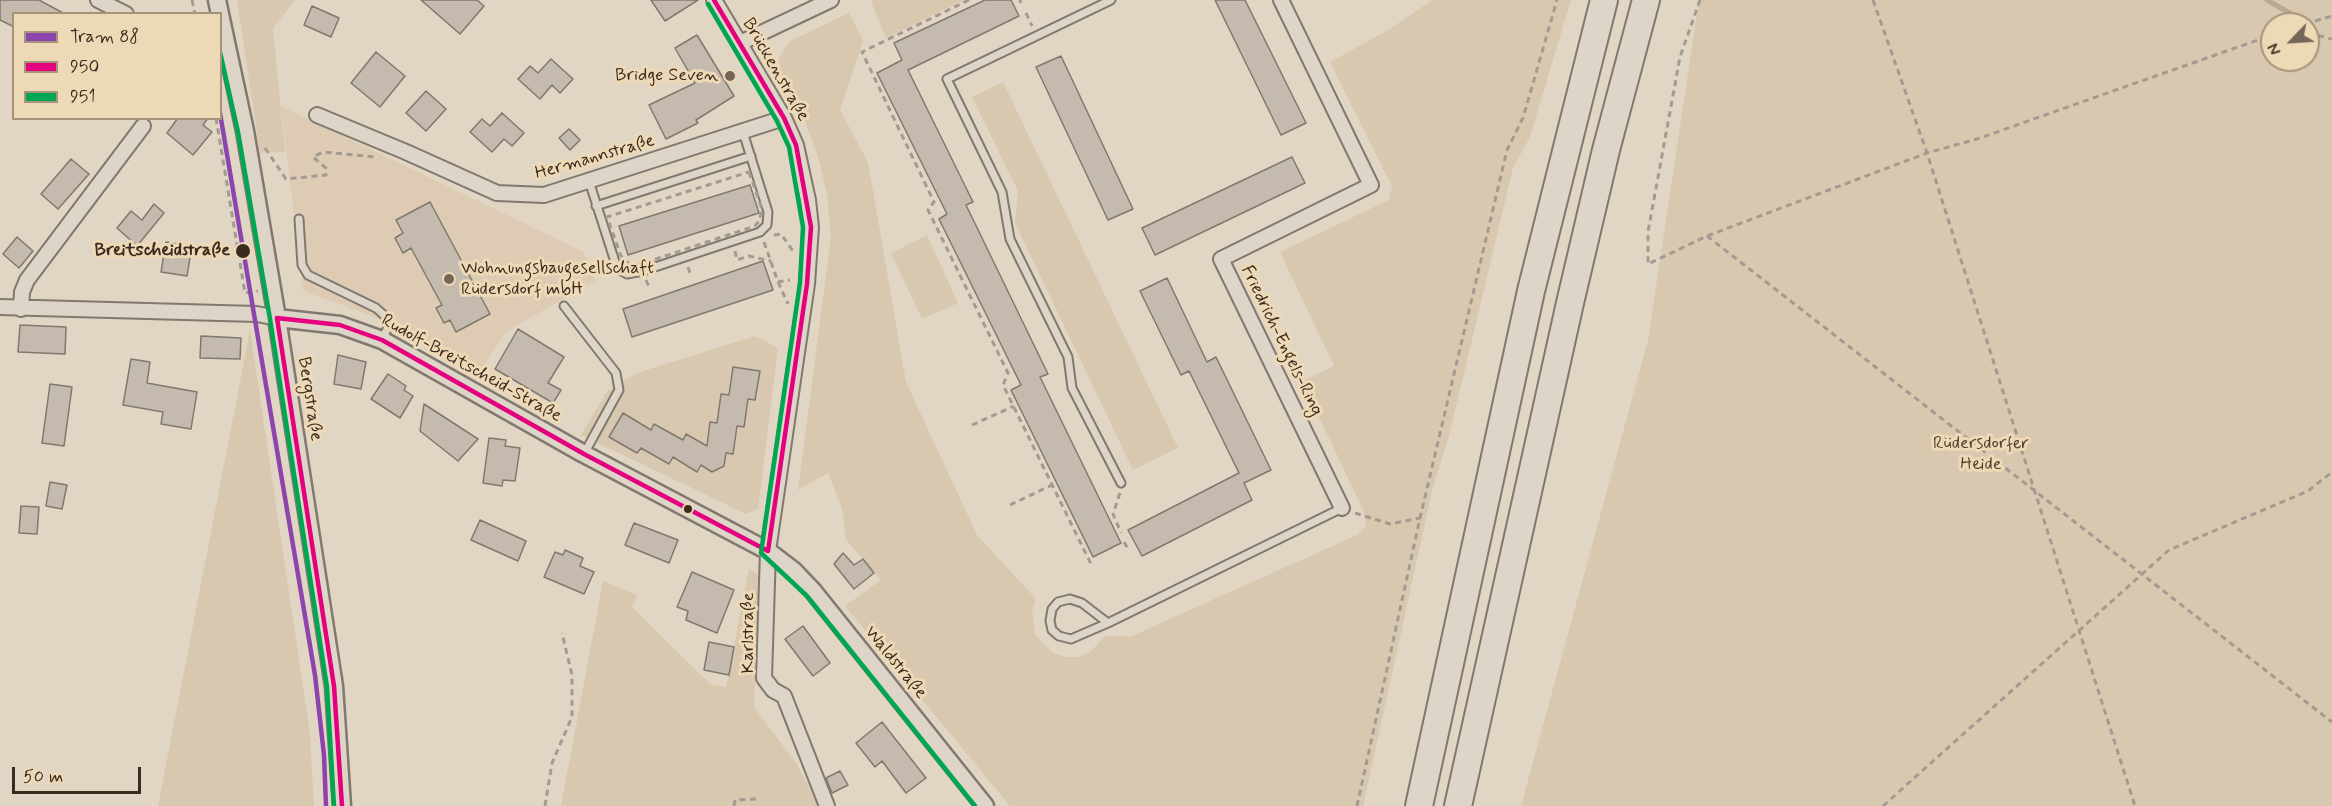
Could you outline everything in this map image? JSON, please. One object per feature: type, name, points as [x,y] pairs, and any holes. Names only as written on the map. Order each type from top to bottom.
[{"type":"highway","points":[[1419,806],[1531,291],[1604,0]]},
{"type":"highway","points":[[1458,806],[1575,282],[1646,0]]},
{"type":"street","points":[[98,0],[122,12]]},
{"type":"street","name":"Brückenstraße","points":[[714,0],[784,118],[796,145],[808,200],[810,255],[768,551]]},
{"type":"street","points":[[740,44],[831,0]]},
{"type":"street","name":"Friedrich-Engels-Ring","points":[[1281,0],[1371,185],[1221,259],[1342,508]]},
{"type":"street","name":"Bergstraße","points":[[223,29],[245,131],[277,318],[334,686],[342,806]]},
{"type":"street","name":"Hermannstraße","points":[[317,115],[497,193],[544,195],[784,118]]},
{"type":"street","points":[[21,309],[22,292],[27,280],[143,126]]},
{"type":"street","name":"Rudolf-Breitscheid-Straße","points":[[0,308],[257,314],[332,324],[382,340],[584,454],[768,551]]},
{"type":"street","name":"Karlstraße","points":[[768,551],[764,678],[773,690],[784,696],[827,806]]},
{"type":"street","name":"Waldstraße","points":[[768,551],[793,570],[813,591],[985,806]]},
{"type":"lane","points":[[1111,0],[947,79],[1002,192],[1010,238],[1068,357],[1072,388],[1123,484]]},
{"type":"lane","points":[[589,181],[617,268],[627,274],[643,272],[760,232],[767,225],[768,212],[743,132]]},
{"type":"lane","points":[[596,206],[751,156]]},
{"type":"lane","points":[[299,219],[302,265],[308,275],[376,308],[386,316],[389,325],[382,340]]},
{"type":"lane","points":[[564,306],[615,373],[619,390],[584,454]]},
{"type":"lane","points":[[1108,623],[1082,603],[1070,599],[1058,602],[1052,609],[1050,621],[1052,630],[1059,636],[1071,639],[1108,623],[1342,508]]},
{"type":"path","points":[[969,0],[862,52],[934,202],[928,210],[1008,373],[1004,386],[1092,566]]},
{"type":"path","points":[[1357,806],[1420,518],[1507,150],[1523,118],[1557,0]]},
{"type":"path","points":[[1700,0],[1680,57],[1648,232],[1648,264],[1707,236],[1927,153],[1988,135],[2260,39]]},
{"type":"path","points":[[1873,0],[1927,153],[2135,806]]},
{"type":"path","points":[[216,120],[245,293]]},
{"type":"path","points":[[245,131],[268,151],[286,179],[326,176],[326,168],[313,157],[323,152],[377,158]]},
{"type":"path","points":[[758,224],[750,229],[635,265],[627,262],[621,256],[607,217],[749,172],[762,209],[758,224],[760,232],[788,304]]},
{"type":"path","points":[[780,233],[794,252]]},
{"type":"path","points":[[1707,236],[2332,722]]},
{"type":"path","points":[[738,260],[749,256],[771,261]]},
{"type":"path","points":[[778,282],[790,280]]},
{"type":"path","points":[[972,425],[1014,406]]},
{"type":"path","points":[[1883,806],[2169,550],[2308,490],[2332,472]]},
{"type":"path","points":[[1121,533],[1113,514],[1123,484]]},
{"type":"path","points":[[1010,505],[1052,485]]},
{"type":"path","points":[[1342,508],[1390,524],[1420,518]]},
{"type":"path","points":[[1124,542],[1128,549]]},
{"type":"path","points":[[545,806],[552,763],[572,717],[572,675],[562,633]]},
{"type":"path","points":[[734,806],[735,800],[756,798]]},
{"type":"shaded area","points":[[281,106],[584,252],[595,281],[507,331],[478,374],[410,334],[367,314],[303,291]]},
{"type":"green space","points":[[237,0],[295,0],[273,28],[285,152],[260,153]]},
{"type":"green space","points":[[964,0],[886,38],[871,1]]},
{"type":"green space","points":[[1432,0],[1571,0],[1530,137],[1513,168],[1449,436],[1433,487],[1363,806],[1010,806],[845,606],[881,580],[846,540],[842,508],[828,473],[798,490],[831,237],[827,193],[818,157],[802,113],[780,72],[779,58],[790,41],[849,13],[863,41],[840,110],[868,162],[906,382],[977,535],[1036,599],[1032,611],[1035,635],[1053,653],[1065,657],[1078,657],[1090,652],[1105,636],[1132,636],[1357,535],[1366,526],[1364,512],[1302,381],[1334,366],[1280,252],[1389,200],[1392,186],[1330,62],[1390,29]]},
{"type":"green space","name":"Rüdersdorfer Heide","points":[[1699,0],[2332,0],[2332,806],[1521,806],[1648,340]]},
{"type":"green space","points":[[1003,82],[1178,448],[1133,470],[1015,223],[1018,191],[972,97]]},
{"type":"green space","points":[[927,235],[958,303],[922,319],[891,253]]},
{"type":"green space","points":[[250,330],[310,734],[314,806],[158,806]]},
{"type":"green space","points":[[755,336],[778,348],[758,509],[746,514],[581,435],[607,391],[637,373]]},
{"type":"green space","points":[[749,569],[759,575],[754,707],[796,763],[820,806],[561,806],[603,581],[637,595],[632,607],[710,684],[726,687]]},
{"type":"building","points":[[0,0],[39,0],[61,12],[12,12],[12,26],[0,20]]},
{"type":"building","points":[[421,0],[477,0],[484,6],[460,34]]},
{"type":"building","points":[[651,0],[698,0],[665,21]]},
{"type":"building","points":[[985,0],[1011,0],[1019,16],[908,70],[973,202],[966,205],[1048,374],[1040,377],[1121,543],[1093,557],[1011,390],[1021,385],[939,219],[947,214],[877,73],[902,60],[894,43]]},
{"type":"building","points":[[1215,0],[1245,0],[1306,123],[1281,135]]},
{"type":"building","points":[[312,6],[339,18],[331,37],[304,25]]},
{"type":"building","points":[[697,35],[734,96],[696,120],[698,123],[666,139],[649,105],[695,83],[675,48]]},
{"type":"building","points":[[376,52],[405,76],[380,107],[351,83]]},
{"type":"building","points":[[1061,56],[1133,209],[1108,220],[1036,67]]},
{"type":"building","points":[[551,59],[573,79],[560,93],[552,85],[540,99],[518,79],[530,66],[538,73]]},
{"type":"building","points":[[426,91],[446,109],[426,131],[406,113]]},
{"type":"building","points":[[502,113],[524,133],[512,146],[504,139],[492,152],[470,132],[482,119],[490,126]]},
{"type":"building","points":[[177,120],[207,120],[203,125],[212,132],[193,155],[167,133]]},
{"type":"building","points":[[569,129],[580,140],[570,150],[559,138]]},
{"type":"building","points":[[1292,157],[1305,183],[1155,255],[1142,228]]},
{"type":"building","points":[[71,159],[89,174],[58,209],[41,194]]},
{"type":"building","points":[[750,185],[759,213],[628,255],[619,226]]},
{"type":"building","name":"Wohnungsbaugesellschaft Rüdersdorf mbH","points":[[430,202],[490,314],[456,332],[450,320],[444,323],[436,308],[442,305],[411,248],[403,253],[395,238],[403,233],[396,220]]},
{"type":"building","points":[[154,204],[164,213],[137,246],[117,228],[131,211],[142,220]]},
{"type":"building","points":[[17,237],[33,251],[19,268],[3,254]]},
{"type":"building","points":[[166,242],[192,246],[187,276],[161,272]]},
{"type":"building","points":[[763,261],[773,290],[632,337],[623,309]]},
{"type":"building","points":[[1167,278],[1207,362],[1216,357],[1271,470],[1244,483],[1252,500],[1142,556],[1128,530],[1239,473],[1189,371],[1181,375],[1140,291]]},
{"type":"building","points":[[20,325],[66,327],[65,354],[18,352]]},
{"type":"building","points":[[518,329],[564,357],[548,383],[561,390],[553,403],[495,369]]},
{"type":"building","points":[[201,336],[241,338],[240,359],[200,358]]},
{"type":"building","points":[[338,355],[366,362],[361,389],[334,384]]},
{"type":"building","points":[[131,359],[150,362],[147,383],[197,392],[191,429],[161,424],[163,412],[123,405]]},
{"type":"building","points":[[733,367],[760,371],[755,400],[748,399],[744,427],[737,426],[733,454],[726,453],[724,466],[712,472],[701,465],[697,472],[673,457],[669,464],[641,448],[637,453],[609,437],[623,413],[651,430],[654,424],[683,440],[686,434],[707,446],[710,422],[717,423],[721,394],[729,395]]},
{"type":"building","points":[[388,374],[406,386],[404,390],[413,396],[400,418],[371,399]]},
{"type":"building","points":[[50,384],[72,387],[64,446],[42,443]]},
{"type":"building","points":[[424,404],[478,439],[458,461],[420,431]]},
{"type":"building","points":[[489,438],[506,440],[505,446],[520,448],[515,481],[503,480],[502,486],[483,483]]},
{"type":"building","points":[[50,482],[67,485],[62,509],[46,506]]},
{"type":"building","points":[[21,506],[39,507],[37,534],[19,533]]},
{"type":"building","points":[[480,520],[526,541],[518,561],[471,540]]},
{"type":"building","points":[[634,523],[678,540],[669,563],[625,545]]},
{"type":"building","points":[[565,550],[583,558],[580,566],[594,572],[584,594],[544,577],[555,552],[563,555]]},
{"type":"building","points":[[843,553],[854,565],[863,559],[874,573],[854,589],[834,564]]},
{"type":"building","points":[[692,572],[734,590],[717,633],[686,620],[688,611],[677,607]]},
{"type":"building","points":[[803,626],[830,663],[813,676],[785,639]]},
{"type":"building","points":[[709,642],[734,647],[729,675],[704,670]]},
{"type":"building","points":[[882,722],[926,778],[906,793],[882,761],[875,767],[856,743]]},
{"type":"building","points":[[840,771],[848,785],[832,793],[826,778]]},
{"type":"waterway","points":[[2267,0],[2288,12]]},
{"type":"tram line","name":"88","points":[[221,120],[315,675],[324,755],[326,806]]},
{"type":"transit line","name":"950","points":[[714,0],[784,118],[796,145],[811,227],[807,284],[768,551]]},
{"type":"transit line","name":"951","points":[[708,4],[777,121],[789,147],[803,227],[800,283],[761,553],[807,596],[975,806]]},
{"type":"transit line","name":"951","points":[[222,61],[238,132],[270,319],[327,687],[334,806]]},
{"type":"transit line","name":"950","points":[[277,318],[340,325],[382,340],[584,454],[768,551]]},
{"type":"transit line","name":"950","points":[[277,318],[334,686],[342,806]]},
{"type":"place","name":"Bridge Seven","points":[[730,76]]},
{"type":"place","name":"Breitscheidstraße","points":[[243,251]]},
{"type":"place","name":"Wohnungsbaugesellschaft Rüdersdorf mbH","points":[[449,279]]}]
